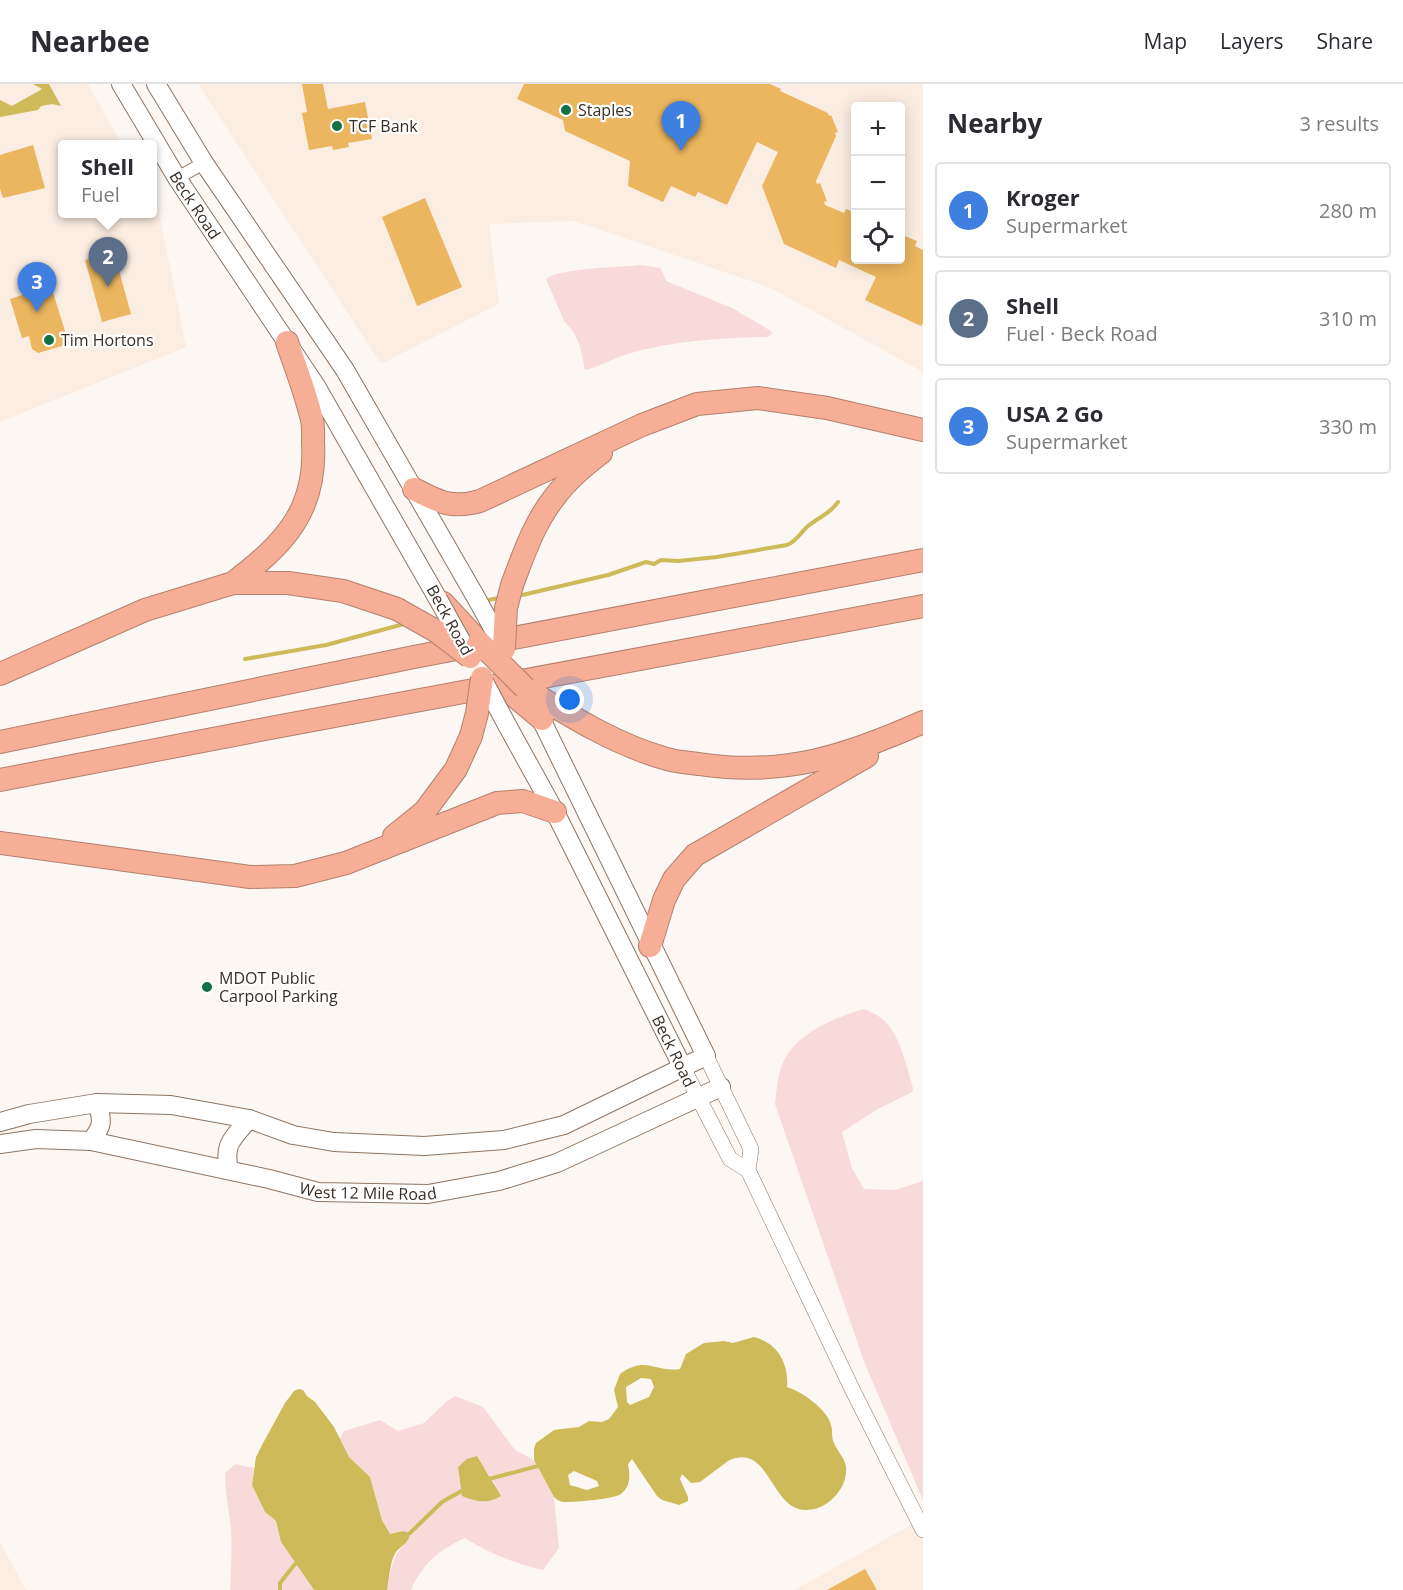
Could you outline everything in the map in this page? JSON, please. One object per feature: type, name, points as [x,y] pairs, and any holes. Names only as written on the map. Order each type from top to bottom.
[{"type":"highway","points":[[233,583],[279,544],[294,525],[309,496],[314,461],[312,418],[286,342]]},
{"type":"highway","points":[[414,489],[453,506],[465,506],[642,425],[697,404],[758,398],[827,408],[923,430]]},
{"type":"highway","points":[[507,725],[509,673],[506,608],[526,547],[554,497],[590,461],[642,425]]},
{"type":"highway","points":[[0,742],[414,657],[923,560]]},
{"type":"highway","points":[[0,675],[145,610],[233,583],[288,583],[343,591],[397,609],[478,661],[509,673],[567,714],[620,741],[668,760],[724,768],[788,767],[839,756],[923,723]]},
{"type":"highway","points":[[346,863],[390,839],[425,811],[456,769],[471,736],[477,713],[478,661],[474,594]]},
{"type":"highway","points":[[438,599],[478,661]]},
{"type":"highway","points":[[0,780],[923,606]]},
{"type":"highway","points":[[509,673],[542,719]]},
{"type":"highway","points":[[650,946],[664,900],[674,879],[695,855],[923,723]]},
{"type":"highway","points":[[0,843],[250,877],[295,876],[346,863],[496,803],[523,801],[555,812]]},
{"type":"main road","name":"Beck Road","points":[[121,84],[154,140]]},
{"type":"main road","name":"Beck Road","points":[[156,84],[204,163],[345,370],[474,594],[509,673]]},
{"type":"main road","name":"Beck Road","points":[[157,144],[316,386],[438,599]]},
{"type":"main road","name":"Beck Road","points":[[478,661],[507,725],[555,812],[682,1068]]},
{"type":"main road","name":"Beck Road","points":[[542,719],[650,946],[706,1056]]},
{"type":"main road","points":[[0,1122],[29,1114],[97,1103],[171,1105],[249,1119],[293,1135],[334,1142],[424,1146],[504,1140],[564,1125],[706,1056]]},
{"type":"main road","name":"West 12 Mile Road","points":[[0,1144],[36,1139],[91,1141],[229,1170],[318,1192],[428,1194],[499,1181],[557,1163],[721,1087]]},
{"type":"main road","points":[[91,1141],[100,1130],[102,1119],[97,1103]]},
{"type":"main road","points":[[229,1170],[226,1157],[227,1146],[249,1119]]},
{"type":"street","points":[[177,178],[204,163]]},
{"type":"street","name":"Beck Road","points":[[706,1056],[751,1149],[748,1170],[858,1401],[923,1530]]},
{"type":"street","name":"Beck Road","points":[[682,1068],[729,1159],[748,1170]]},
{"type":"shaded area","points":[[0,84],[88,84],[120,140],[58,140],[58,218],[157,218],[157,206],[186,347],[0,422]]},
{"type":"shaded area","points":[[33,84],[49,84],[61,106],[52,104],[41,106],[38,110],[0,117],[0,100],[12,106],[42,89]]},
{"type":"shaded area","points":[[198,84],[923,84],[923,372],[771,288],[574,221],[489,224],[499,304],[381,364]]},
{"type":"shaded area","points":[[641,265],[661,268],[666,281],[732,308],[771,331],[772,334],[768,337],[713,339],[659,346],[624,355],[585,370],[580,346],[573,331],[564,321],[546,279],[553,275],[577,270]]},
{"type":"shaded area","points":[[864,1009],[881,1018],[893,1031],[902,1050],[913,1088],[912,1092],[878,1109],[842,1132],[852,1168],[864,1189],[895,1190],[923,1181],[923,1500],[865,1364],[775,1104],[777,1084],[785,1058],[802,1038],[838,1018]]},
{"type":"shaded area","points":[[754,1337],[770,1344],[776,1349],[784,1363],[787,1387],[813,1402],[829,1419],[833,1441],[846,1467],[844,1483],[835,1497],[814,1509],[794,1507],[785,1500],[762,1468],[753,1460],[742,1457],[728,1461],[700,1482],[691,1483],[682,1474],[680,1479],[688,1501],[679,1505],[662,1500],[657,1496],[632,1459],[628,1464],[628,1484],[617,1496],[571,1502],[561,1501],[554,1497],[534,1460],[536,1443],[554,1430],[579,1427],[589,1421],[602,1422],[609,1419],[618,1407],[614,1390],[620,1374],[629,1368],[644,1365],[671,1370],[680,1369],[686,1354],[704,1343],[724,1341],[733,1343]],"holes":[[[641,1378],[651,1379],[654,1387],[649,1397],[630,1405],[627,1402],[626,1387]],[[574,1471],[597,1481],[599,1486],[587,1490],[570,1485],[568,1475]]]},
{"type":"shaded area","points":[[299,1389],[315,1402],[334,1427],[349,1457],[370,1477],[382,1520],[390,1534],[403,1531],[410,1533],[407,1542],[394,1556],[387,1590],[314,1590],[281,1542],[276,1521],[265,1512],[252,1485],[256,1457],[285,1403],[294,1391]]},
{"type":"shaded area","points":[[455,1396],[483,1407],[515,1450],[534,1460],[554,1497],[559,1548],[543,1570],[502,1557],[465,1538],[447,1547],[433,1558],[421,1572],[411,1590],[387,1590],[394,1559],[405,1544],[403,1531],[390,1534],[382,1520],[370,1477],[349,1457],[339,1440],[344,1431],[380,1420],[398,1431],[424,1423]],"holes":[[[476,1456],[495,1484],[473,1500],[462,1496],[458,1467]]]},
{"type":"shaded area","points":[[477,1456],[501,1496],[496,1499],[482,1501],[462,1496],[458,1467],[467,1459]]},
{"type":"shaded area","points":[[235,1464],[254,1468],[252,1485],[265,1512],[276,1521],[281,1542],[314,1590],[230,1590],[231,1529],[225,1473]]},
{"type":"shaded area","points":[[923,1518],[923,1590],[795,1590]]},
{"type":"shaded area","points":[[0,1542],[26,1590],[0,1590]]},
{"type":"building","name":"TCF Bank","points":[[302,84],[323,84],[328,109],[365,102],[372,139],[348,143],[349,147],[333,150],[332,146],[309,150],[302,113],[307,112]]},
{"type":"building","points":[[524,84],[770,84],[828,113],[838,132],[835,133],[836,136],[816,181],[817,184],[820,183],[827,201],[824,202],[825,205],[844,213],[846,209],[851,211],[851,264],[905,264],[905,236],[917,241],[915,246],[923,250],[923,323],[921,326],[865,300],[876,277],[839,260],[836,268],[784,244],[762,186],[778,152],[757,142],[727,205],[698,192],[695,197],[671,186],[663,202],[628,186],[630,161],[565,131],[563,120],[517,99]]},
{"type":"building","points":[[33,145],[45,188],[3,198],[0,189],[0,155]]},
{"type":"building","points":[[425,198],[462,287],[417,306],[382,217]]},
{"type":"building","points":[[114,252],[131,314],[102,322],[85,260]]},
{"type":"building","points":[[51,286],[69,344],[38,353],[32,349],[29,336],[22,338],[10,299]]},
{"type":"building","points":[[865,1569],[877,1590],[827,1590]]},
{"type":"waterway","points":[[518,596],[608,575],[646,562],[654,564],[661,560],[678,561],[717,557],[787,545],[838,502]]},
{"type":"waterway","points":[[483,601],[499,598]]},
{"type":"waterway","points":[[245,659],[326,645],[404,624]]},
{"type":"waterway","points":[[489,1479],[538,1466]]},
{"type":"waterway","points":[[410,1533],[442,1502],[465,1489]]},
{"type":"waterway","points":[[280,1590],[280,1583],[295,1564]]},
{"type":"place","name":"Staples","points":[[566,110]]},
{"type":"place","name":"TCF Bank","points":[[337,126]]},
{"type":"place","name":"Kroger","points":[[681,151]]},
{"type":"place","name":"Shell","points":[[108,287]]},
{"type":"place","name":"USA 2 Go","points":[[37,312]]},
{"type":"place","name":"Tim Hortons","points":[[49,340]]},
{"type":"place","name":"MDOT Public Carpool Parking","points":[[207,987]]}]
